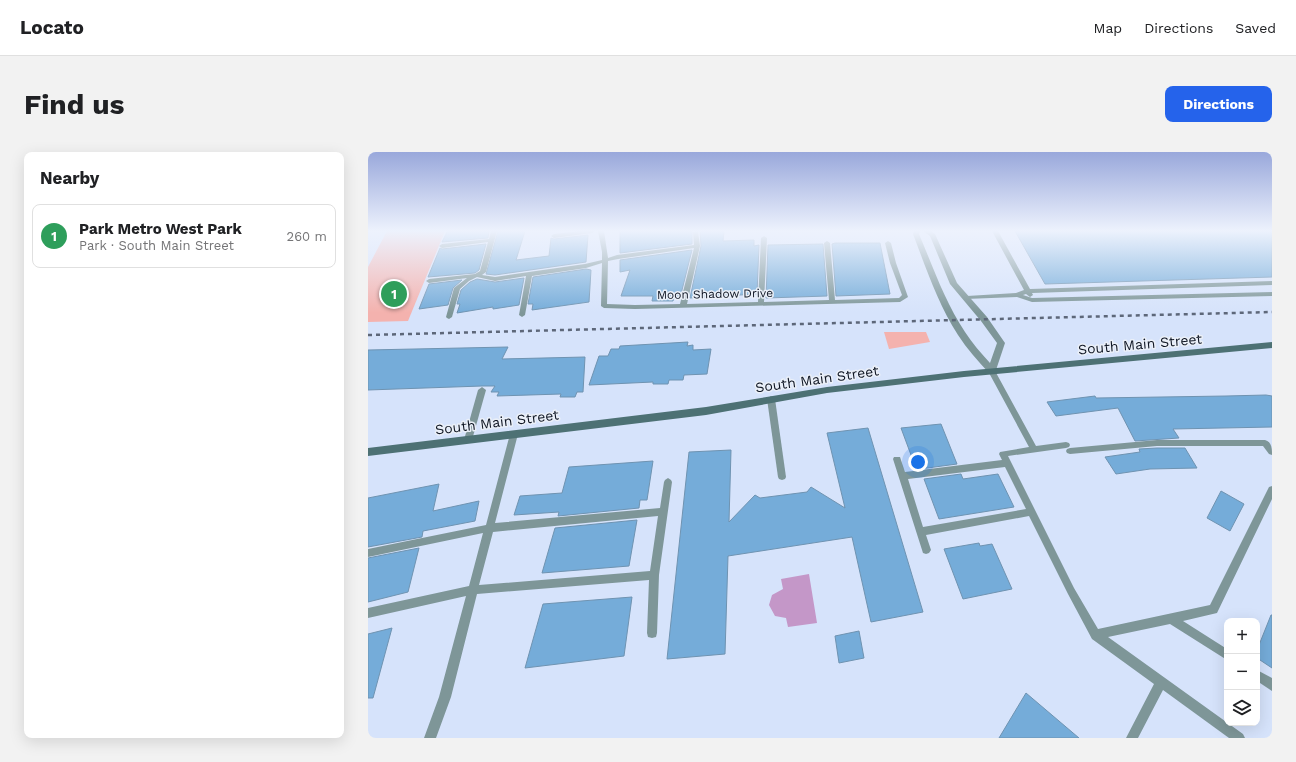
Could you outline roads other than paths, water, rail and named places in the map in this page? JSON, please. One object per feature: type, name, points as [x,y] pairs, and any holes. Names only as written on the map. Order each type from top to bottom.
[{"type":"main road","name":"South Main Street","points":[[368,452],[706,411],[827,390],[992,371],[1272,346]]},
{"type":"street","points":[[926,258],[954,321],[970,345],[992,371]]},
{"type":"street","points":[[943,258],[954,284],[967,298],[1001,343],[992,371]]},
{"type":"lane","points":[[448,317],[458,288],[467,280],[483,272],[487,258]]},
{"type":"lane","points":[[429,281],[477,276],[495,279],[586,266],[613,258]]},
{"type":"lane","points":[[683,306],[694,258]]},
{"type":"lane","points":[[761,304],[763,258]]},
{"type":"lane","points":[[828,258],[832,302]]},
{"type":"lane","name":"Moon Shadow Drive","points":[[604,261],[604,306],[683,306],[902,299],[905,295],[892,258]]},
{"type":"lane","points":[[1010,258],[1032,300]]},
{"type":"lane","points":[[522,314],[529,274]]},
{"type":"lane","points":[[967,298],[1017,295],[1028,291],[1272,284]]},
{"type":"lane","points":[[1017,295],[1032,300],[1272,294]]},
{"type":"lane","points":[[992,371],[1033,448]]},
{"type":"lane","points":[[468,440],[482,390]]},
{"type":"lane","points":[[771,399],[782,476]]},
{"type":"lane","points":[[430,738],[445,697],[514,434]]},
{"type":"lane","points":[[1239,738],[1096,636],[1071,591],[1003,454],[1033,448],[1068,448],[1157,443],[1239,442],[1265,443],[1272,452]]},
{"type":"lane","points":[[897,459],[926,550]]},
{"type":"lane","points":[[903,476],[1007,463]]},
{"type":"lane","points":[[652,633],[654,575],[668,482]]},
{"type":"lane","points":[[1096,636],[1213,609],[1272,490]]},
{"type":"lane","points":[[368,553],[489,528],[663,512]]},
{"type":"lane","points":[[920,532],[1032,512]]},
{"type":"lane","points":[[368,613],[473,590],[654,575]]},
{"type":"lane","points":[[1170,618],[1224,654]]},
{"type":"lane","points":[[1260,677],[1272,685]]},
{"type":"lane","points":[[1132,738],[1161,682]]},
{"type":"railway","points":[[368,335],[1272,312]]},
{"type":"place","name":"Park Metro West Park","points":[[394,294]]}]
